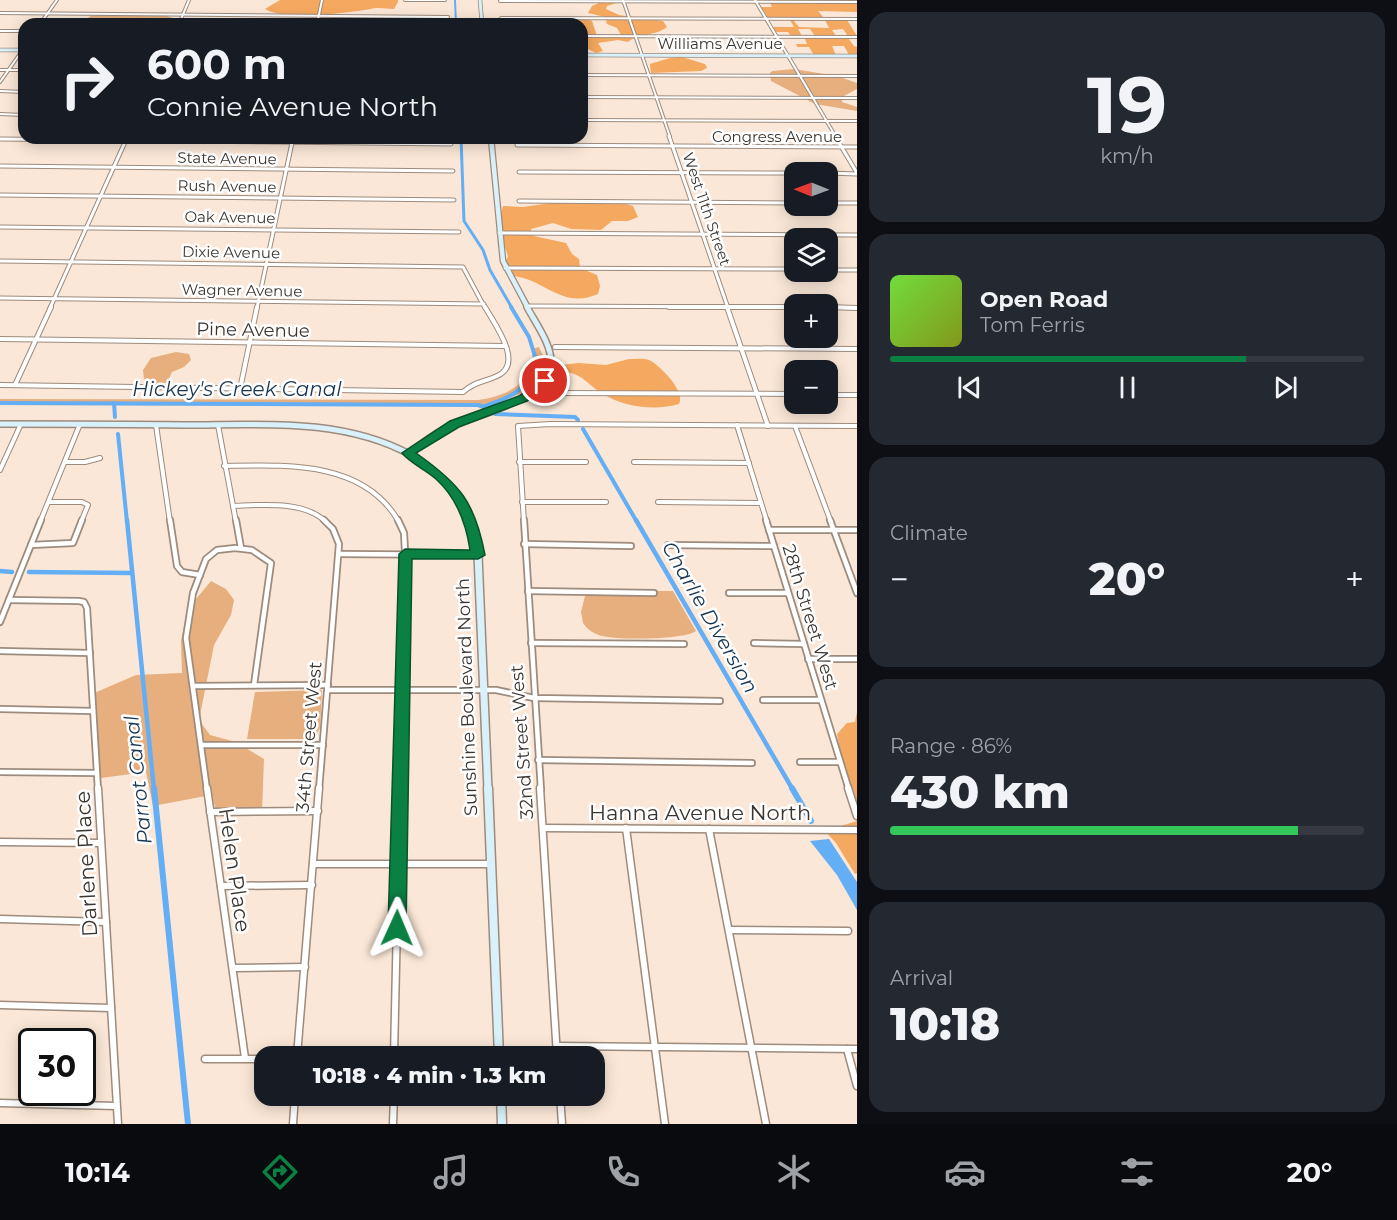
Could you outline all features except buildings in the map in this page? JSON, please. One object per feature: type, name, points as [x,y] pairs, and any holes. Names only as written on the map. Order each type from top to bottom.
[{"type":"street","points":[[45,18],[57,0]]},
{"type":"street","points":[[182,18],[189,0]]},
{"type":"street","points":[[319,16],[322,0]]},
{"type":"street","points":[[405,0],[445,0]]},
{"type":"street","points":[[480,0],[482,18]]},
{"type":"street","points":[[500,1],[857,2]]},
{"type":"street","name":"West 11th Street","points":[[623,1],[768,426]]},
{"type":"street","points":[[756,1],[857,173],[838,174]]},
{"type":"street","points":[[0,13],[448,17]]},
{"type":"street","points":[[501,18],[857,19]]},
{"type":"street","points":[[0,31],[18,31]]},
{"type":"street","points":[[588,36],[857,37]]},
{"type":"street","points":[[0,50],[18,49]]},
{"type":"street","name":"Williams Avenue","points":[[588,55],[857,56]]},
{"type":"street","points":[[0,82],[18,57]]},
{"type":"street","points":[[0,70],[18,70]]},
{"type":"street","points":[[588,75],[857,76]]},
{"type":"street","points":[[0,91],[18,92]]},
{"type":"street","points":[[588,97],[857,98]]},
{"type":"street","points":[[0,114],[18,115]]},
{"type":"street","points":[[588,120],[857,122]]},
{"type":"street","points":[[0,139],[18,139]]},
{"type":"street","points":[[15,385],[125,144]]},
{"type":"street","points":[[240,388],[292,144]]},
{"type":"street","points":[[408,453],[454,424],[523,398],[545,381],[551,368],[552,356],[506,268],[499,233],[492,144]]},
{"type":"street","name":"Congress Avenue","points":[[517,145],[857,147]]},
{"type":"street","name":"State Avenue","points":[[0,166],[453,171]]},
{"type":"street","points":[[519,172],[784,173]]},
{"type":"street","name":"Rush Avenue","points":[[0,195],[454,200]]},
{"type":"street","points":[[519,201],[784,203]]},
{"type":"street","points":[[838,203],[857,203]]},
{"type":"street","name":"Oak Avenue","points":[[0,226],[459,232]]},
{"type":"street","points":[[499,233],[857,235]]},
{"type":"street","name":"Dixie Avenue","points":[[0,261],[463,267],[484,304]]},
{"type":"street","points":[[506,268],[784,269]]},
{"type":"street","points":[[838,270],[857,270]]},
{"type":"street","name":"Wagner Avenue","points":[[0,298],[484,304]]},
{"type":"street","points":[[0,385],[463,392],[472,384],[494,379],[505,371],[509,362],[505,346],[484,304]]},
{"type":"street","points":[[526,306],[784,307]]},
{"type":"street","points":[[838,307],[857,308]]},
{"type":"street","name":"Pine Avenue","points":[[0,339],[505,346]]},
{"type":"street","points":[[555,347],[857,349]]},
{"type":"street","points":[[553,393],[784,394]]},
{"type":"street","points":[[838,395],[857,395]]},
{"type":"street","name":"Sunshine Boulevard North","points":[[0,424],[156,424],[327,428],[364,435],[408,453],[441,476],[460,498],[472,524],[478,555],[499,1046]]},
{"type":"street","points":[[0,470],[21,424]]},
{"type":"street","points":[[0,622],[80,424]]},
{"type":"street","points":[[156,424],[177,567],[182,572],[200,575]]},
{"type":"street","points":[[218,425],[241,548],[260,553],[269,560],[271,566],[254,685]]},
{"type":"street","points":[[737,425],[856,426],[857,433]]},
{"type":"street","name":"32nd Street West","points":[[557,1046],[518,426],[737,425]]},
{"type":"street","name":"28th Street West","points":[[737,425],[857,816]]},
{"type":"street","points":[[795,426],[857,593]]},
{"type":"street","points":[[65,462],[86,462],[100,458]]},
{"type":"street","points":[[519,462],[586,462]]},
{"type":"street","points":[[634,462],[748,463]]},
{"type":"street","points":[[225,466],[307,467],[353,480],[376,494],[395,513],[403,530],[405,554],[403,690],[394,1046]]},
{"type":"street","points":[[31,545],[73,543],[88,505],[82,502],[49,501]]},
{"type":"street","points":[[522,501],[606,502]]},
{"type":"street","points":[[658,502],[761,503]]},
{"type":"street","name":"34th Street West","points":[[233,506],[279,506],[311,512],[332,527],[338,540],[339,554],[298,1046]]},
{"type":"street","points":[[769,530],[857,530]]},
{"type":"street","points":[[524,544],[631,546]]},
{"type":"street","points":[[668,545],[774,546]]},
{"type":"street","name":"Helen Place","points":[[241,548],[214,551],[206,558],[190,603],[186,627],[245,1058]]},
{"type":"street","points":[[339,554],[478,555]]},
{"type":"street","points":[[528,591],[654,593]]},
{"type":"street","points":[[729,593],[788,593]]},
{"type":"street","name":"Darlene Place","points":[[9,600],[84,602],[87,608],[118,1124]]},
{"type":"street","points":[[531,643],[684,644]]},
{"type":"street","points":[[754,643],[804,644]]},
{"type":"street","points":[[0,651],[90,653]]},
{"type":"street","points":[[808,659],[857,659]]},
{"type":"street","points":[[193,686],[254,685],[483,690],[502,691],[534,698],[720,701]]},
{"type":"street","points":[[763,700],[821,700]]},
{"type":"street","points":[[0,709],[93,711]]},
{"type":"street","points":[[201,746],[323,745]]},
{"type":"street","points":[[538,760],[752,763]]},
{"type":"street","points":[[800,762],[840,762]]},
{"type":"street","points":[[0,771],[97,773]]},
{"type":"street","points":[[210,812],[318,811]]},
{"type":"street","name":"Hanna Avenue North","points":[[543,828],[857,830]]},
{"type":"street","points":[[626,828],[665,1124]]},
{"type":"street","points":[[709,829],[766,1124]]},
{"type":"street","points":[[0,842],[101,843]]},
{"type":"street","points":[[313,864],[491,864]]},
{"type":"street","points":[[221,886],[312,885]]},
{"type":"street","points":[[0,919],[106,921]]},
{"type":"street","points":[[729,930],[848,931]]},
{"type":"street","points":[[232,968],[305,967]]},
{"type":"street","points":[[0,1005],[111,1008]]},
{"type":"street","points":[[605,1046],[857,1049]]},
{"type":"street","points":[[848,1049],[857,1086]]},
{"type":"street","points":[[205,1059],[254,1058]]},
{"type":"street","points":[[0,1103],[116,1106]]},
{"type":"street","points":[[292,1124],[294,1106]]},
{"type":"street","points":[[393,1106],[393,1124]]},
{"type":"street","points":[[501,1106],[502,1124]]},
{"type":"street","points":[[561,1106],[562,1124]]},
{"type":"shaded area","points":[[280,0],[398,0],[398,2],[394,9],[376,8],[316,15],[286,15],[265,9]]},
{"type":"shaded area","points":[[601,2],[620,2],[607,6],[606,9],[619,15],[663,21],[667,27],[628,42],[618,40],[598,43],[603,51],[596,53],[588,49],[588,20],[592,21],[597,36],[621,35],[617,28],[607,24],[605,17],[588,13],[592,6]]},
{"type":"shaded area","points":[[770,3],[857,3],[857,12],[818,11],[824,18],[768,18],[761,7],[772,7]]},
{"type":"shaded area","points":[[91,16],[167,16],[172,18],[87,18]]},
{"type":"shaded area","points":[[790,20],[793,20],[799,27],[829,28],[825,20],[847,20],[857,36],[848,36],[843,29],[832,30],[836,36],[815,36],[810,29],[798,29],[802,36],[791,36],[788,32],[776,32],[773,27],[794,27]]},
{"type":"shaded area","points":[[804,37],[848,38],[857,47],[857,55],[849,55],[844,46],[832,46],[836,55],[814,55],[809,47],[797,47],[796,44],[807,44]]},
{"type":"shaded area","points":[[682,57],[705,64],[707,68],[701,71],[651,73],[650,64]]},
{"type":"shaded area","points":[[794,69],[837,76],[857,83],[857,89],[842,97],[842,102],[857,107],[857,111],[815,104],[771,81],[772,71]]},
{"type":"shaded area","points":[[551,203],[633,206],[638,217],[628,221],[612,221],[601,230],[571,229],[553,223],[531,229],[531,234],[534,236],[566,243],[572,254],[579,259],[580,268],[597,275],[600,286],[598,294],[585,298],[564,296],[535,282],[513,276],[512,270],[507,268],[505,261],[508,257],[500,227],[503,206],[523,207]]},
{"type":"shaded area","points":[[539,347],[543,356],[543,375],[523,393],[496,403],[499,407],[486,411],[476,406],[0,405],[0,399],[478,400],[499,395],[518,385],[531,370],[533,360],[531,349]]},
{"type":"shaded area","points":[[176,352],[189,354],[191,360],[184,367],[172,372],[167,383],[154,386],[144,380],[143,370],[151,358]]},
{"type":"shaded area","points":[[629,359],[647,359],[660,368],[676,386],[680,399],[679,404],[660,407],[630,405],[603,394],[579,376],[559,372],[562,365],[578,363],[606,365]]},
{"type":"shaded area","points":[[211,581],[226,589],[234,600],[231,615],[214,645],[199,720],[210,735],[236,742],[264,759],[262,811],[218,815],[211,795],[153,806],[146,772],[101,778],[92,694],[136,675],[182,673],[181,641],[187,610]]},
{"type":"shaded area","points":[[597,591],[673,591],[696,631],[678,636],[636,639],[596,634],[583,623],[581,612],[585,596]]},
{"type":"shaded area","points":[[322,690],[320,728],[314,739],[247,739],[255,692]]},
{"type":"shaded area","points":[[857,712],[857,804],[844,770],[837,734],[847,723],[855,722]]},
{"type":"shaded area","points":[[857,821],[857,873],[855,874],[836,843],[825,831]]},
{"type":"water","points":[[829,839],[857,882],[857,910],[837,875],[810,841]]},
{"type":"waterway","points":[[455,0],[456,18]]},
{"type":"waterway","points":[[461,144],[464,221],[483,250],[490,270],[512,308]]},
{"type":"waterway","points":[[485,406],[502,400],[523,387],[538,366],[529,337],[511,307]]},
{"type":"waterway","name":"Hickey's Creek Canal","points":[[0,403],[114,403]]},
{"type":"waterway","name":"Hickey's Creek Canal","points":[[114,403],[478,405],[488,408]]},
{"type":"waterway","name":"Parrot Canal","points":[[114,403],[115,417]]},
{"type":"waterway","name":"Charlie Diversion","points":[[495,414],[575,417],[578,420]]},
{"type":"waterway","name":"Charlie Diversion","points":[[583,429],[637,522]]},
{"type":"waterway","name":"Parrot Canal","points":[[118,434],[127,522]]},
{"type":"waterway","name":"Parrot Canal","points":[[127,520],[154,790]]},
{"type":"waterway","name":"Charlie Diversion","points":[[636,520],[793,790]]},
{"type":"waterway","points":[[0,571],[12,572]]},
{"type":"waterway","points":[[29,572],[132,573]]},
{"type":"waterway","name":"Parrot Canal","points":[[154,788],[188,1124]]},
{"type":"waterway","name":"Charlie Diversion","points":[[792,788],[811,821]]},
{"type":"route","points":[[397,928],[405,554],[478,555],[472,524],[460,498],[441,476],[408,453],[454,424],[509,405],[530,395],[545,381]]}]
